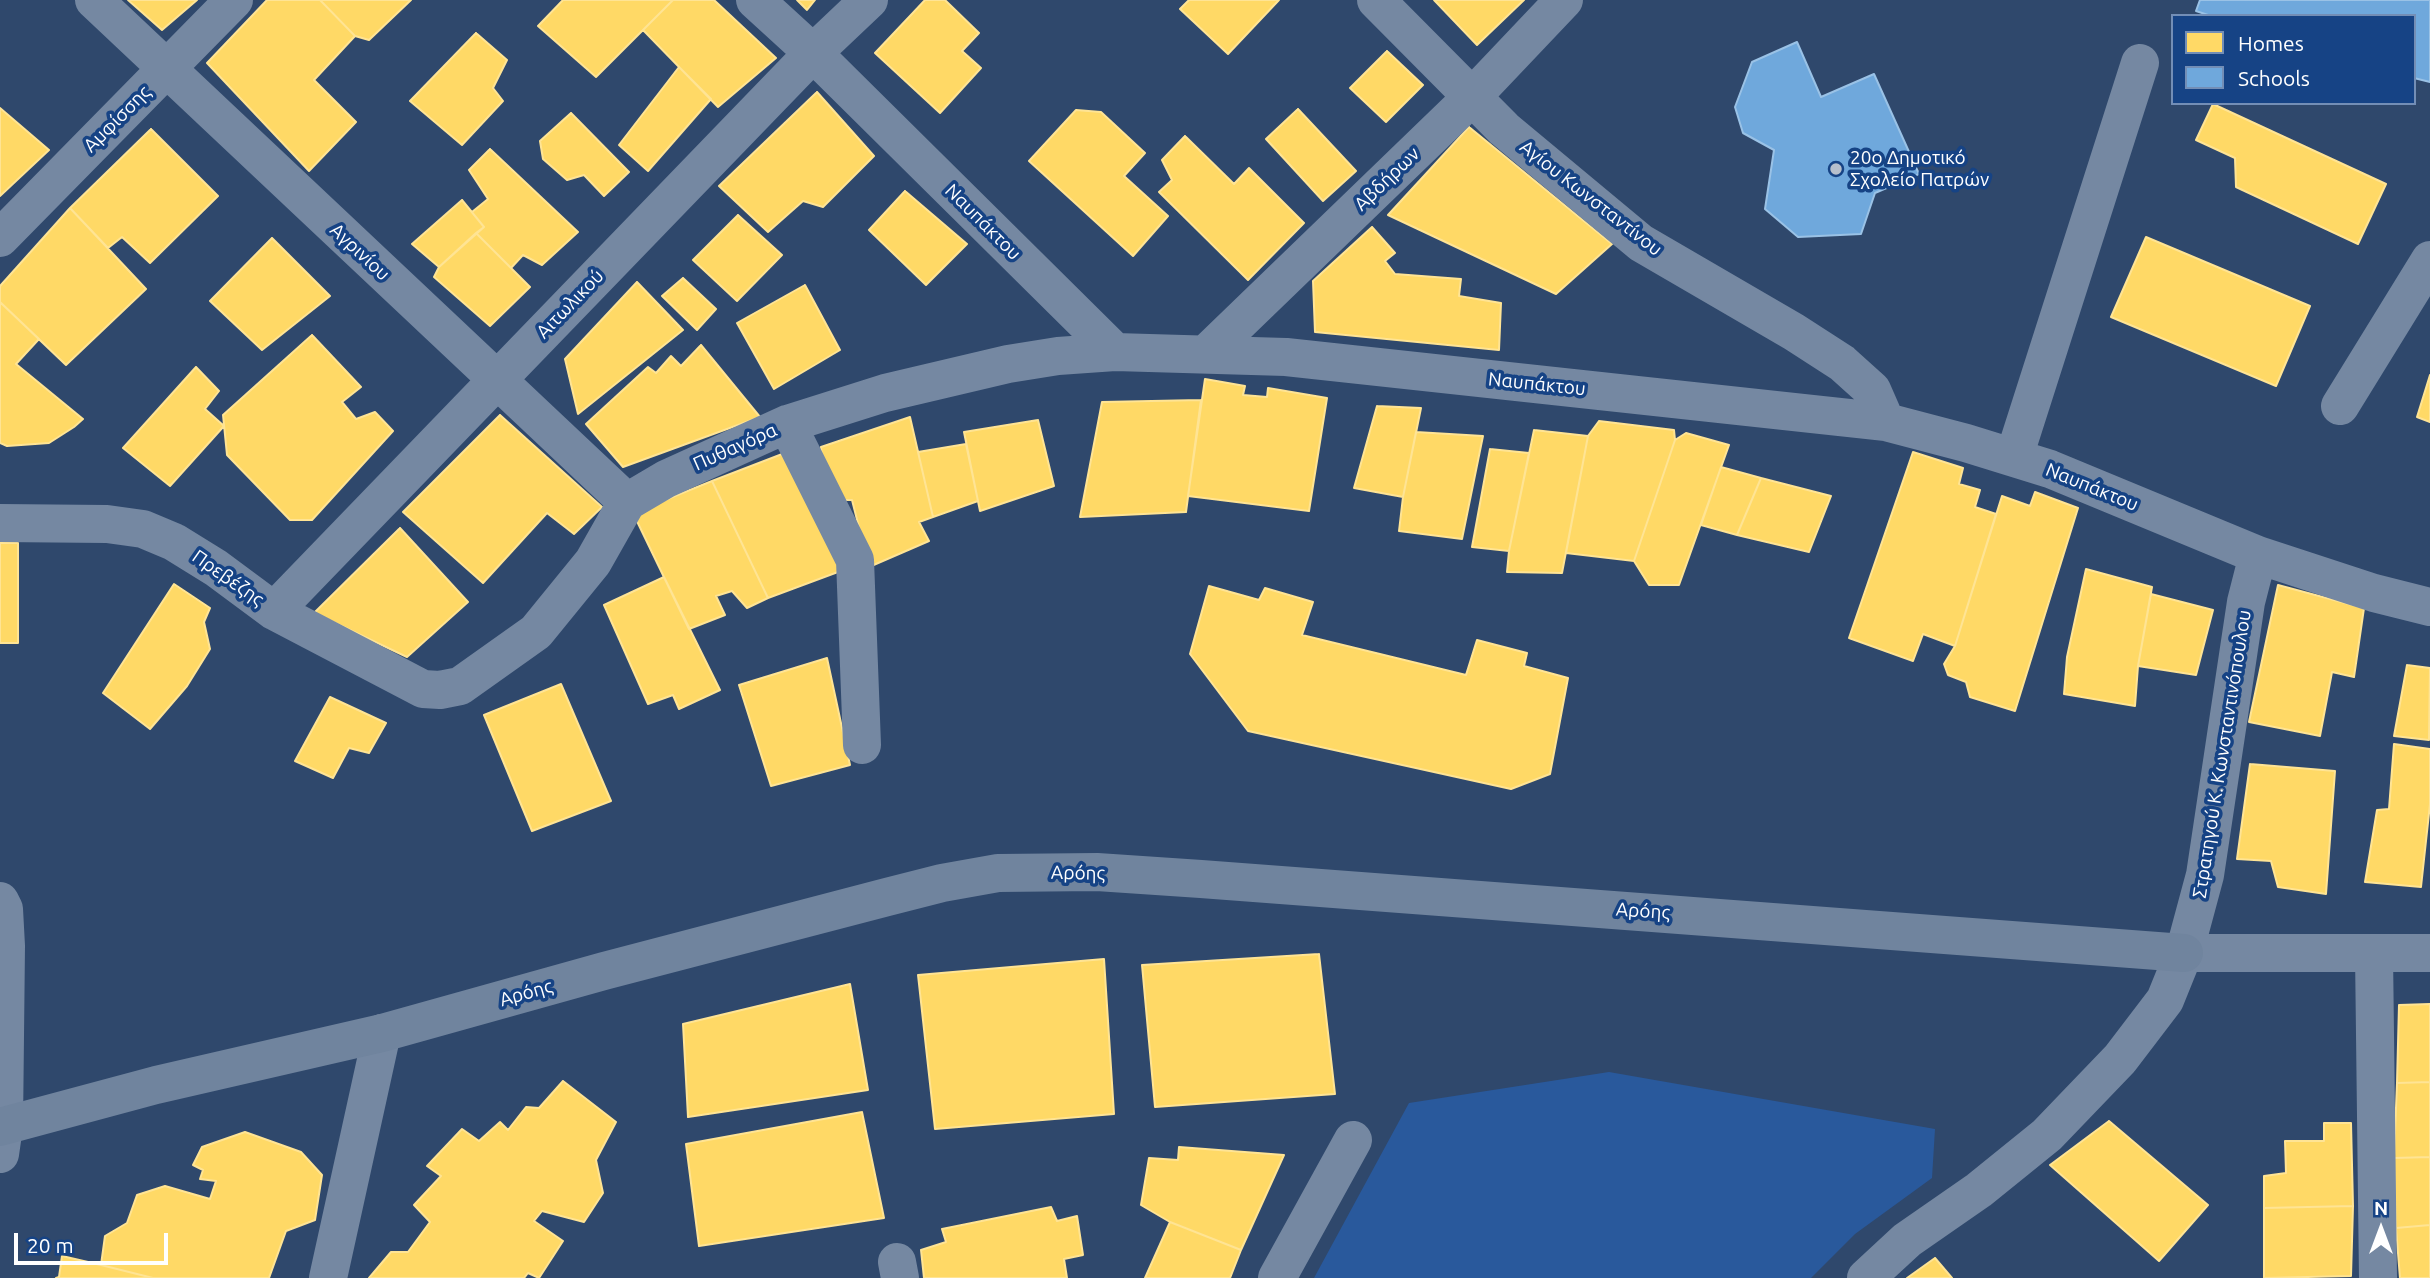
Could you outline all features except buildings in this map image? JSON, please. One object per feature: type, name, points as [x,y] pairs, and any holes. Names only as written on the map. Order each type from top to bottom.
[{"type":"street","name":"Αγρινίου","points":[[94,0],[627,502]]},
{"type":"street","name":"Αμφίσσης","points":[[0,238],[234,0]]},
{"type":"street","name":"Ναυπάκτου","points":[[755,0],[813,53],[1115,352],[1286,357],[1886,422],[2014,457],[2076,478],[2258,555],[2374,593],[2430,607]]},
{"type":"street","name":"Αιτωλικού","points":[[274,611],[813,53],[869,0]]},
{"type":"street","name":"Αγίου Κωνσταντίνου","points":[[1376,0],[1504,129],[1641,243],[1842,363],[1872,390],[1886,422]]},
{"type":"street","name":"Αβδήρων","points":[[1206,354],[1471,97],[1564,0]]},
{"type":"street","points":[[2014,457],[2140,62]]},
{"type":"street","points":[[2340,406],[2430,260]]},
{"type":"street","name":"Πυθαγόρα","points":[[440,690],[460,686],[536,632],[593,562],[627,502],[666,479],[787,424],[831,408],[965,373],[1058,356],[1115,352]]},
{"type":"street","points":[[787,424],[855,560],[863,745]]},
{"type":"street","name":"Πρεβέζης","points":[[0,523],[107,524],[143,529],[184,548],[274,611],[423,689],[440,690]]},
{"type":"street","name":"Στρατηγού Κ. Κωνσταντινόπουλου","points":[[1866,1278],[1907,1240],[1979,1190],[2047,1135],[2120,1059],[2165,1000],[2184,953],[2205,875],[2244,615],[2258,555]]},
{"type":"street","name":"Αρόης","points":[[1,1136],[156,1085],[382,1033],[604,971],[887,897],[998,873],[1097,872],[2184,953]]},
{"type":"street","points":[[0,901],[4,909],[6,946],[1,1136]]},
{"type":"street","points":[[2184,953],[2430,953]]},
{"type":"street","points":[[2374,953],[2378,1278]]},
{"type":"street","points":[[328,1278],[382,1033]]},
{"type":"street","points":[[1278,1278],[1353,1140]]},
{"type":"shaded area","points":[[1609,1072],[1935,1129],[1932,1178],[1855,1234],[1811,1278],[1314,1278],[1409,1103]]},
{"type":"place","name":"20ο Δημοτικό Σχολείο Πατρών","points":[[1836,169]]}]
